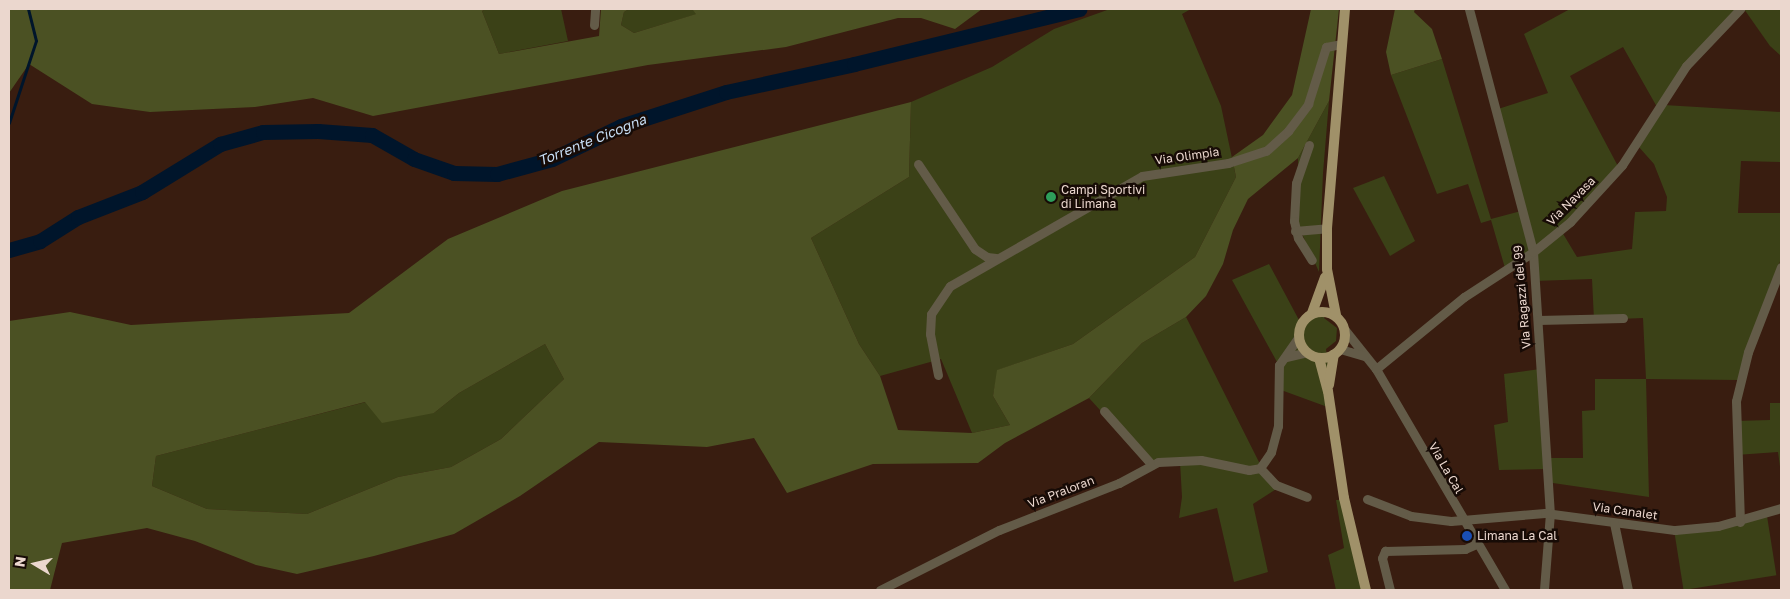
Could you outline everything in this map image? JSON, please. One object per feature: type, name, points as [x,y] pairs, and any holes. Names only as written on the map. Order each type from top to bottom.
[{"type":"main road","points":[[1328,391],[1337,352],[1345,330],[1336,316],[1327,269],[1327,228],[1345,9]]},
{"type":"main road","points":[[1327,269],[1312,313],[1302,323],[1299,336],[1307,352],[1319,358],[1337,352]]},
{"type":"main road","points":[[1312,313],[1320,311],[1336,316]]},
{"type":"main road","points":[[1319,358],[1328,391],[1344,498],[1366,590]]},
{"type":"street","points":[[594,24],[595,9]]},
{"type":"street","name":"Via Ragazzi del 99","points":[[1470,9],[1533,252],[1550,513],[1544,590]]},
{"type":"street","name":"Via Navasa","points":[[1376,369],[1464,297],[1533,252],[1570,222],[1612,177],[1686,66],[1740,9]]},
{"type":"street","name":"Via Olimpia","points":[[996,258],[1142,176],[1228,163],[1266,151],[1288,131],[1308,104],[1326,47],[1342,44]]},
{"type":"street","points":[[1309,145],[1296,183],[1295,230],[1312,260]]},
{"type":"street","points":[[918,164],[975,249],[988,257],[996,258]]},
{"type":"street","points":[[1295,230],[1327,228]]},
{"type":"street","points":[[938,375],[930,334],[931,314],[950,286],[996,258]]},
{"type":"street","points":[[1740,522],[1736,401],[1748,352],[1781,267]]},
{"type":"street","points":[[1538,320],[1623,318]]},
{"type":"street","name":"Via La Cal","points":[[1345,330],[1376,369],[1463,522],[1505,590]]},
{"type":"street","points":[[1299,336],[1293,348],[1284,358],[1278,374],[1281,404],[1278,426],[1271,452],[1260,468],[1276,485],[1307,497]]},
{"type":"street","points":[[1337,352],[1358,351],[1366,357]]},
{"type":"street","points":[[1284,358],[1307,352]]},
{"type":"street","points":[[1104,411],[1152,465]]},
{"type":"street","name":"Via Praloran","points":[[880,590],[999,530],[1119,483],[1152,465],[1172,460],[1201,460],[1249,470],[1260,468]]},
{"type":"street","name":"Via Canalet","points":[[1367,499],[1411,516],[1463,522],[1550,513],[1675,530],[1740,522],[1781,508]]},
{"type":"street","points":[[1614,523],[1628,590]]},
{"type":"street","points":[[1390,590],[1382,558],[1385,551],[1464,549],[1476,544]]},
{"type":"green space","points":[[9,9],[486,9],[482,11],[499,54],[599,36],[601,9],[629,9],[624,12],[621,25],[634,33],[696,14],[692,9],[982,9],[955,29],[921,18],[898,18],[786,47],[648,65],[373,116],[313,98],[255,107],[150,112],[92,104],[29,64],[9,93]]},
{"type":"green space","points":[[486,9],[561,9],[568,41],[499,54],[482,11]]},
{"type":"green space","points":[[629,9],[692,9],[697,14],[634,33],[621,25],[624,12]]},
{"type":"green space","name":"Campi Sportivi di Limana","points":[[1110,9],[1191,9],[1182,14],[1221,106],[1236,177],[1195,257],[1073,344],[998,370],[993,396],[1010,425],[972,433],[941,359],[880,376],[859,344],[811,238],[909,177],[911,102],[992,67],[1054,29]]},
{"type":"green space","points":[[1311,9],[1339,9],[1329,101],[1298,158],[1248,199],[1233,230],[1223,264],[1206,296],[1186,317],[1142,343],[1089,398],[1005,443],[978,463],[873,464],[787,493],[754,438],[707,447],[599,442],[520,496],[454,534],[374,556],[297,574],[256,565],[195,541],[147,528],[62,543],[50,590],[9,590],[9,321],[70,312],[131,325],[349,313],[448,239],[562,191],[911,102],[909,177],[811,238],[859,344],[880,376],[898,430],[972,433],[1010,425],[993,396],[997,370],[1073,344],[1195,257],[1236,177],[1232,157],[1263,135],[1292,95]],"holes":[[[545,344],[564,379],[501,439],[451,467],[398,477],[307,514],[207,509],[152,486],[156,456],[365,402],[382,423],[434,413],[459,393]]]},
{"type":"green space","points":[[1395,9],[1415,9],[1414,12],[1432,29],[1442,59],[1391,75],[1386,52]]},
{"type":"green space","points":[[1570,9],[1734,9],[1737,13],[1696,56],[1664,105],[1781,112],[1781,162],[1741,161],[1738,213],[1781,213],[1781,257],[1777,274],[1739,380],[1646,379],[1643,318],[1594,320],[1592,279],[1534,281],[1532,251],[1505,268],[1491,220],[1481,223],[1468,184],[1437,194],[1391,75],[1442,59],[1491,219],[1521,211],[1495,110],[1548,93],[1524,34]],"holes":[[[1623,47],[1657,107],[1638,146],[1654,164],[1667,197],[1666,211],[1635,212],[1632,249],[1577,257],[1562,232],[1620,170],[1570,76]]]},
{"type":"green space","points":[[1744,9],[1781,9],[1781,56],[1770,46]]},
{"type":"green space","points":[[1329,101],[1323,173],[1319,272],[1299,227],[1298,158]]},
{"type":"green space","points":[[1384,176],[1415,241],[1390,256],[1353,188]]},
{"type":"green space","points":[[1269,264],[1299,320],[1324,307],[1324,318],[1337,328],[1336,341],[1326,349],[1333,409],[1281,390],[1277,362],[1232,280]]},
{"type":"green space","points":[[1186,317],[1262,468],[1281,486],[1253,504],[1268,572],[1234,582],[1217,508],[1179,518],[1182,497],[1180,462],[1153,468],[1089,398],[1142,343]]},
{"type":"green space","points":[[545,344],[564,379],[501,439],[451,467],[398,477],[307,514],[207,509],[152,486],[156,456],[366,402],[434,413],[459,393]]},
{"type":"green space","points":[[1540,369],[1545,458],[1583,458],[1582,411],[1595,410],[1595,379],[1646,379],[1649,497],[1546,482],[1545,469],[1499,470],[1494,425],[1508,422],[1504,374]]},
{"type":"green space","points":[[1770,403],[1781,403],[1781,474],[1778,452],[1736,455],[1735,421],[1770,420]]},
{"type":"green space","points":[[1336,500],[1343,500],[1370,590],[1336,590],[1328,555],[1344,548]]},
{"type":"green space","points":[[1767,516],[1776,575],[1684,590],[1674,531]]},
{"type":"waterway","points":[[9,123],[36,41],[28,9]]},
{"type":"waterway","name":"Torrente Cicogna","points":[[9,250],[40,241],[78,217],[142,192],[220,144],[263,132],[318,131],[372,135],[414,159],[454,173],[497,174],[552,159],[621,126],[726,92],[854,64],[1079,9]]},
{"type":"place","name":"Campi Sportivi di Limana","points":[[1051,197]]},
{"type":"place","name":"Limana La Cal","points":[[1467,536]]}]
